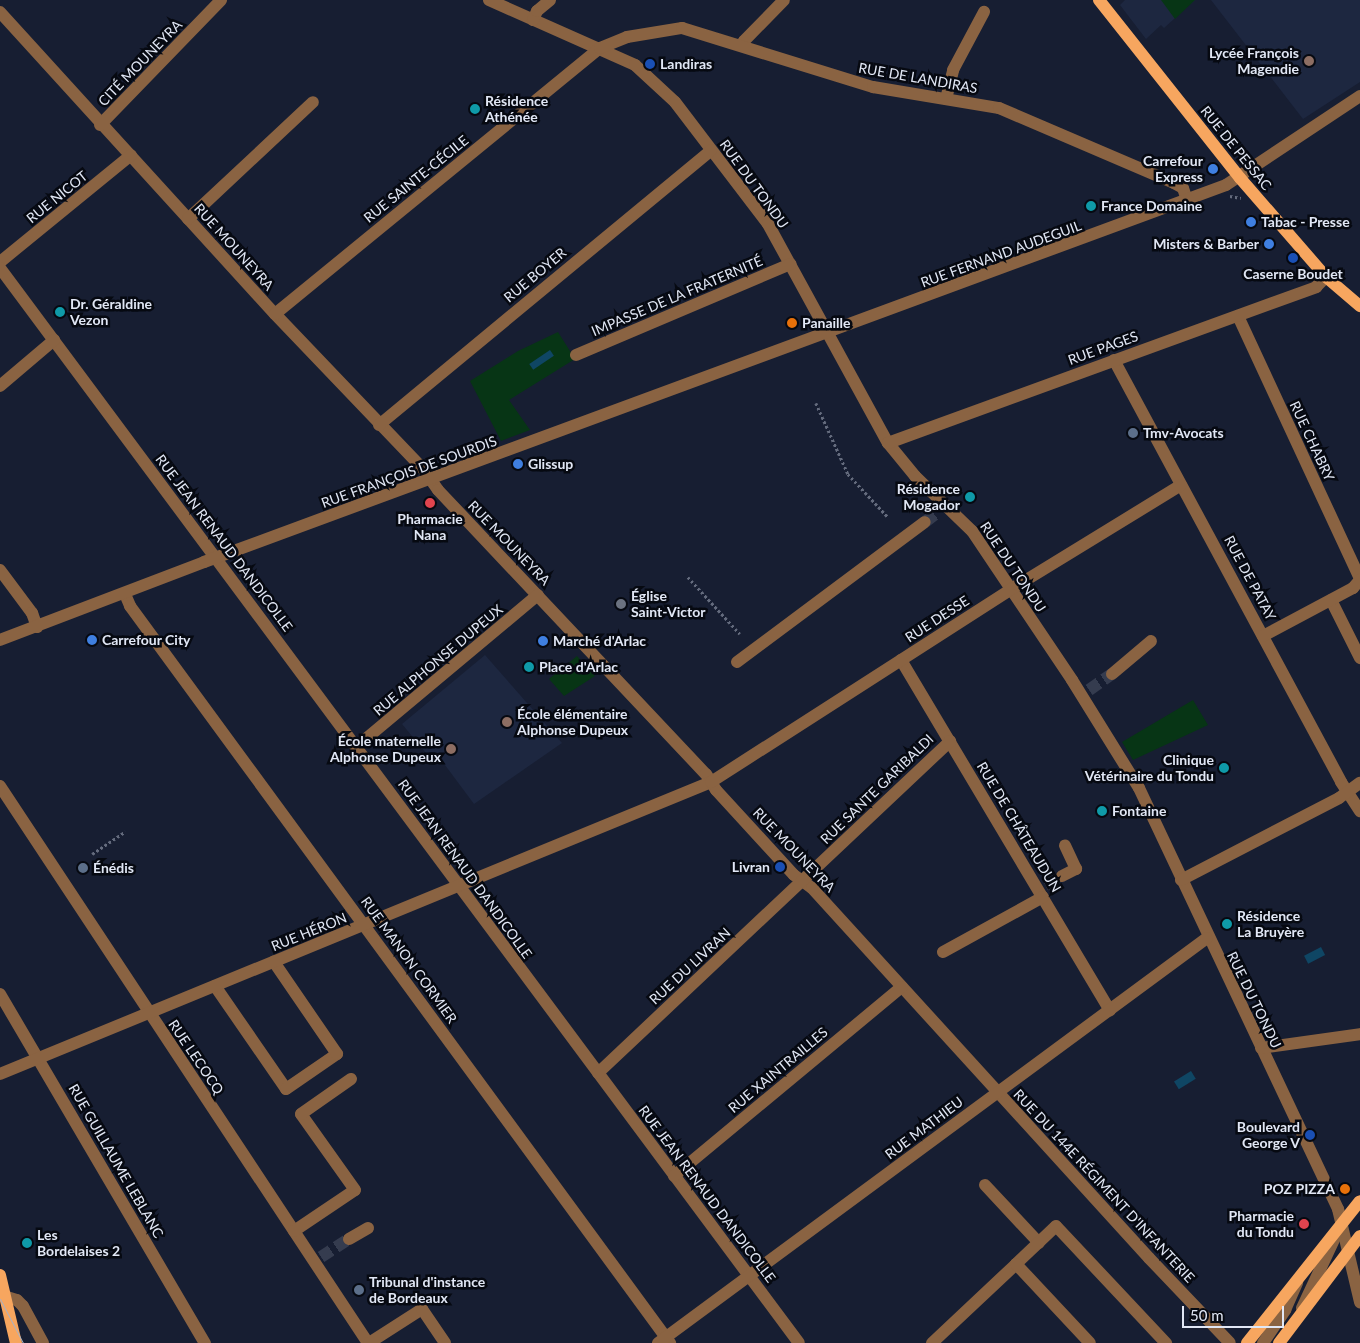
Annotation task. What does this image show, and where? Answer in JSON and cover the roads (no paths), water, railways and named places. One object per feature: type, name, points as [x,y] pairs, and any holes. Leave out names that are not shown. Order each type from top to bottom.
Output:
[{"type":"main road","name":"RUE DE PESSAC","points":[[1099,0],[1240,178],[1326,277],[1360,306]]},
{"type":"main road","points":[[1247,1343],[1360,1201]]},
{"type":"main road","points":[[1279,1343],[1350,1252],[1360,1236]]},
{"type":"main road","points":[[0,1275],[7,1297],[16,1343]]},
{"type":"street","name":"CITÉ MOUNEYRA","points":[[100,125],[221,0]]},
{"type":"street","name":"RUE DU TONDU","points":[[489,0],[635,65],[663,89],[768,224],[888,443],[942,509],[972,531],[1011,590],[1085,693],[1139,788],[1207,938],[1261,1048],[1342,1222],[1360,1302]]},
{"type":"street","points":[[532,20],[537,11],[550,0]]},
{"type":"street","points":[[742,46],[744,40],[784,0]]},
{"type":"street","name":"RUE MOUNEYRA","points":[[0,12],[100,125],[131,155],[275,314],[712,782],[794,875],[803,880],[998,1092]]},
{"type":"street","points":[[946,99],[953,70],[984,12]]},
{"type":"street","name":"RUE DE LANDIRAS","points":[[600,48],[627,37],[682,28],[873,88],[999,108],[1053,129],[1079,144],[1174,182],[1183,188],[1187,200]]},
{"type":"street","name":"RUE SAINTE-CÉCILE","points":[[275,314],[600,48]]},
{"type":"street","name":"RUE FERNAND AUDEGUIL","points":[[828,334],[1187,200],[1240,178],[1360,96]]},
{"type":"street","points":[[188,219],[313,102]]},
{"type":"street","name":"RUE BOYER","points":[[379,425],[711,150]]},
{"type":"street","name":"RUE NICOT","points":[[0,262],[131,155]]},
{"type":"street","name":"IMPASSE DE LA FRATERNITÉ","points":[[576,355],[790,264]]},
{"type":"street","name":"RUE JEAN RENAUD DANDICOLLE","points":[[0,268],[799,1343]]},
{"type":"street","name":"RUE PAGES","points":[[888,443],[1316,287],[1326,277]]},
{"type":"street","name":"RUE CHABRY","points":[[1238,316],[1360,580]]},
{"type":"street","name":"RUE FRANÇOIS DE SOURDIS","points":[[0,640],[828,334]]},
{"type":"street","points":[[0,386],[54,340]]},
{"type":"street","name":"RUE DE PATAY","points":[[1114,360],[1360,811]]},
{"type":"street","name":"RUE DESSE","points":[[712,782],[1011,590],[1181,485]]},
{"type":"street","points":[[737,662],[925,522]]},
{"type":"street","points":[[0,570],[32,613],[37,626]]},
{"type":"street","points":[[1263,636],[1330,600],[1360,580]]},
{"type":"street","name":"RUE MANON CORMIER","points":[[125,594],[130,606],[365,926],[665,1341]]},
{"type":"street","name":"RUE ALPHONSE DUPEUX","points":[[356,747],[538,595]]},
{"type":"street","points":[[1330,600],[1360,658]]},
{"type":"street","points":[[1112,674],[1151,641]]},
{"type":"street","name":"RUE DE CHÂTEAUDUN","points":[[901,660],[1042,890],[1110,1010]]},
{"type":"street","name":"RUE SANTE GARIBALDI","points":[[803,880],[950,741]]},
{"type":"street","name":"RUE HÉRON","points":[[0,1074],[365,926],[712,782]]},
{"type":"street","points":[[1182,880],[1348,792],[1360,783]]},
{"type":"street","name":"RUE LECOCQ","points":[[0,786],[294,1231],[317,1259],[368,1343]]},
{"type":"street","points":[[1062,876],[1076,869],[1065,846]]},
{"type":"street","name":"RUE DU LIVRAN","points":[[598,1073],[803,880]]},
{"type":"street","points":[[943,952],[1042,890]]},
{"type":"street","name":"RUE MATHIEU","points":[[665,1341],[749,1276],[1207,938]]},
{"type":"street","points":[[215,986],[286,1089],[337,1054],[274,962]]},
{"type":"street","name":"RUE XAINTRAILLES","points":[[674,1176],[902,987]]},
{"type":"street","name":"RUE GUILLAUME LEBLANC","points":[[0,994],[205,1343]]},
{"type":"street","points":[[1261,1048],[1360,1034]]},
{"type":"street","points":[[294,1231],[355,1190],[301,1114],[351,1079]]},
{"type":"street","name":"RUE DU 144E RÉGIMENT D'INFANTERIE","points":[[998,1092],[1230,1343]]},
{"type":"street","points":[[985,1185],[1038,1243]]},
{"type":"street","points":[[1297,1320],[1342,1222]]},
{"type":"street","points":[[932,1343],[1056,1226],[1166,1343]]},
{"type":"street","points":[[349,1239],[368,1228]]},
{"type":"street","points":[[1016,1264],[1090,1343]]},
{"type":"street","points":[[1263,1343],[1285,1310],[1300,1276]]},
{"type":"street","points":[[7,1297],[17,1300],[23,1306],[42,1343]]},
{"type":"street","points":[[368,1343],[422,1308],[445,1343]]},
{"type":"tunnel","points":[[925,522],[938,512]]},
{"type":"tunnel","points":[[1089,690],[1112,674]]},
{"type":"tunnel","points":[[1045,885],[1062,876]]},
{"type":"tunnel","points":[[321,1257],[349,1239]]},
{"type":"tram line","points":[[0,1299],[23,1343]]},
{"type":"place","name":"Lycée François Magendie","points":[[1309,61]]},
{"type":"place","name":"Landiras","points":[[650,64]]},
{"type":"place","name":"Résidence Athénée","points":[[475,109]]},
{"type":"place","name":"Carrefour Express","points":[[1213,169]]},
{"type":"place","name":"France Domaine","points":[[1091,206]]},
{"type":"place","name":"Tabac - Presse","points":[[1251,222]]},
{"type":"place","name":"Misters & Barber","points":[[1269,244]]},
{"type":"place","name":"Caserne Boudet","points":[[1293,258]]},
{"type":"place","name":"Dr. Géraldine Vezon","points":[[60,312]]},
{"type":"place","name":"Panaille","points":[[792,323]]},
{"type":"place","name":"Tmv-Avocats","points":[[1133,433]]},
{"type":"place","name":"Glissup","points":[[518,464]]},
{"type":"place","name":"Résidence Mogador","points":[[970,497]]},
{"type":"place","name":"Pharmacie Nana","points":[[430,503]]},
{"type":"place","name":"Église Saint-Victor","points":[[621,604]]},
{"type":"place","name":"Carrefour City","points":[[92,640]]},
{"type":"place","name":"Marché d'Arlac","points":[[543,641]]},
{"type":"place","name":"Place d'Arlac","points":[[529,667]]},
{"type":"place","name":"École élémentaire Alphonse Dupeux","points":[[507,722]]},
{"type":"place","name":"École maternelle Alphonse Dupeux","points":[[451,749]]},
{"type":"place","name":"Clinique Vétérinaire du Tondu","points":[[1224,768]]},
{"type":"place","name":"Fontaine","points":[[1102,811]]},
{"type":"place","name":"Livran","points":[[780,867]]},
{"type":"place","name":"Énédis","points":[[83,868]]},
{"type":"place","name":"Résidence La Bruyère","points":[[1227,924]]},
{"type":"place","name":"Boulevard George V","points":[[1310,1135]]},
{"type":"place","name":"POZ PIZZA","points":[[1345,1189]]},
{"type":"place","name":"Pharmacie du Tondu","points":[[1304,1224]]},
{"type":"place","name":"Les Bordelaises 2","points":[[27,1243]]},
{"type":"place","name":"Tribunal d'instance de Bordeaux","points":[[359,1290]]}]
